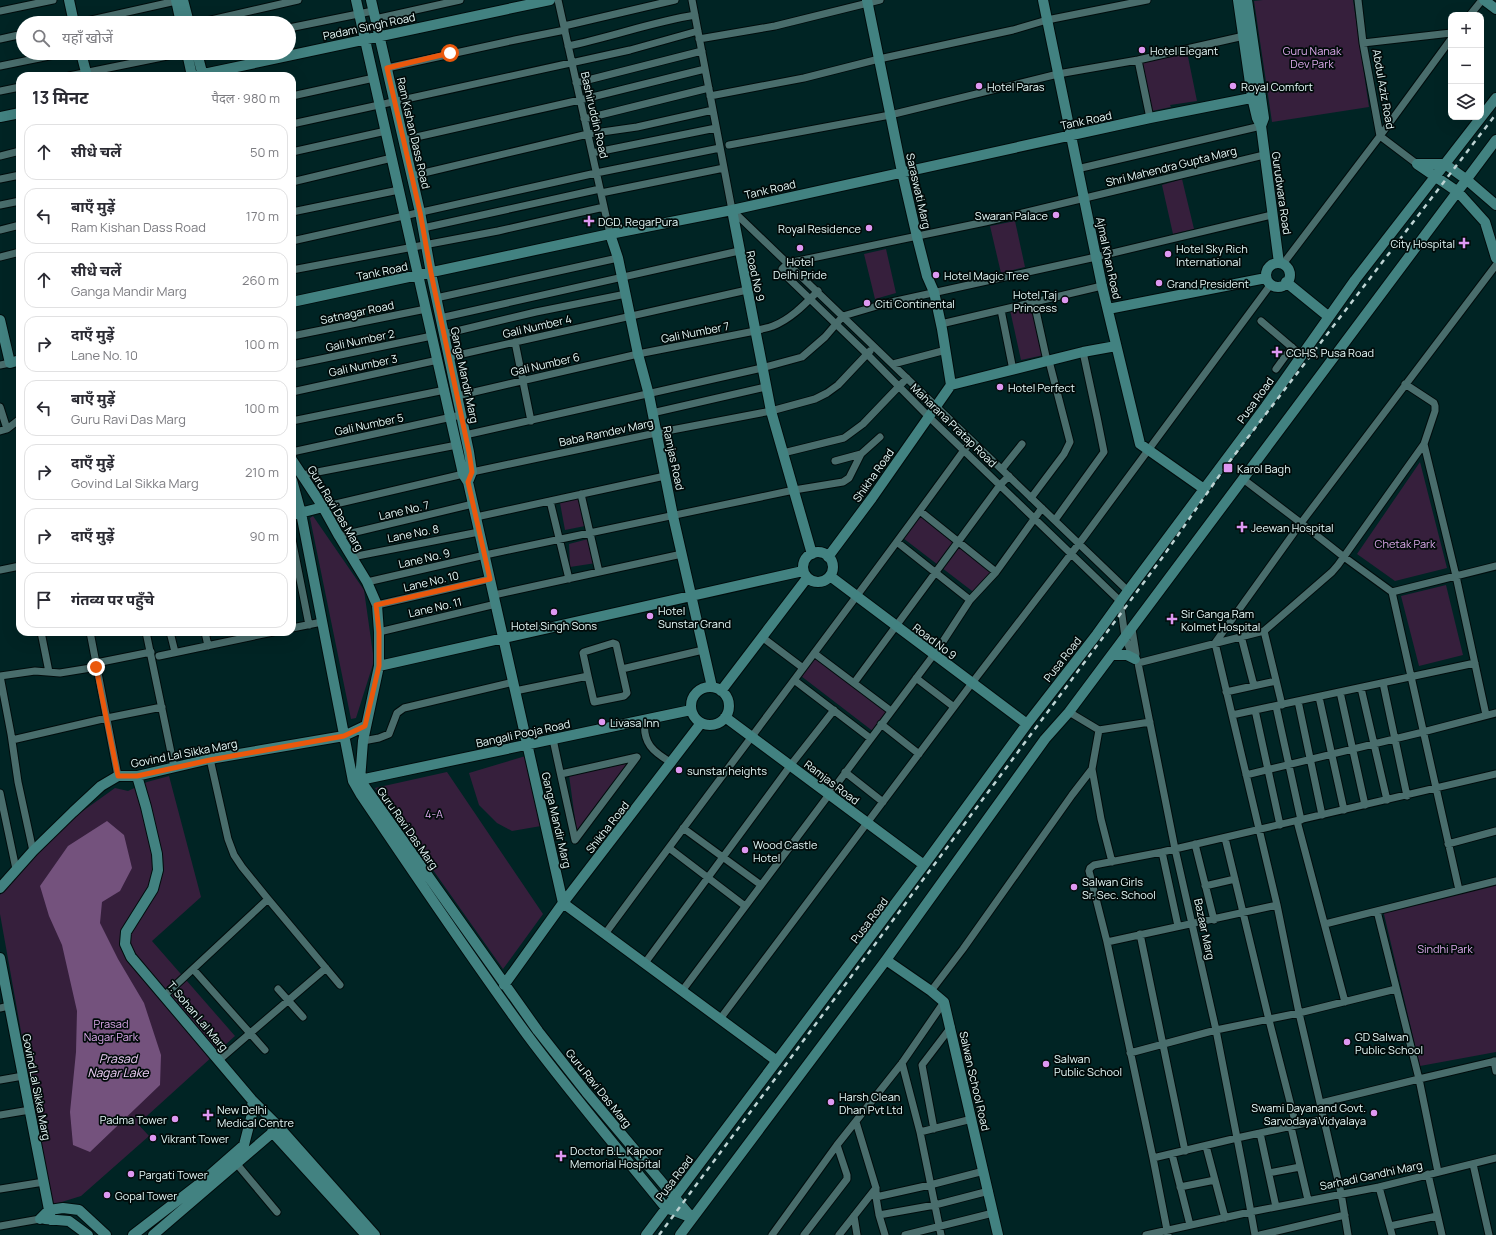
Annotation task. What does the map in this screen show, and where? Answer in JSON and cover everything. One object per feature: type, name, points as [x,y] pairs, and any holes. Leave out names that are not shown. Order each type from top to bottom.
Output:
[{"type":"street","points":[[0,11],[53,0]]},
{"type":"street","points":[[69,0],[72,16]]},
{"type":"street","points":[[108,16],[178,0]]},
{"type":"street","points":[[178,0],[180,16]]},
{"type":"street","points":[[178,0],[186,16]]},
{"type":"street","points":[[228,16],[298,0]]},
{"type":"street","points":[[356,0],[418,275]]},
{"type":"street","name":"Ram Kishan Dass Road","points":[[371,0],[420,212],[431,273]]},
{"type":"street","points":[[296,27],[359,14],[374,15],[460,0]]},
{"type":"street","name":"Padam Singh Road","points":[[296,54],[550,0]]},
{"type":"street","name":"Bashiruddin Road","points":[[558,0],[610,234]]},
{"type":"street","points":[[387,68],[564,28],[675,0]]},
{"type":"street","name":"Road No 9","points":[[692,0],[766,388],[771,411],[812,554]]},
{"type":"street","points":[[700,40],[775,26],[880,0]]},
{"type":"street","name":"Ajmal Khan Road","points":[[1043,0],[1102,286],[1140,444],[1204,489]]},
{"type":"street","points":[[710,96],[804,78],[879,59],[1013,30],[1047,20],[1126,2],[1147,0]]},
{"type":"street","name":"Gurudwara Road","points":[[1238,0],[1257,97]]},
{"type":"street","name":"Gurudwara Road","points":[[1247,0],[1257,97],[1257,118],[1260,126],[1272,215],[1281,263]]},
{"type":"street","name":"Abdul Aziz Road","points":[[1358,0],[1380,136],[1435,177],[1458,192],[1485,222],[1496,258]]},
{"type":"street","points":[[1473,12],[1483,0],[1496,9]]},
{"type":"street","name":"Saraswati Marg","points":[[867,2],[917,237],[934,292],[946,350],[951,385]]},
{"type":"street","points":[[568,46],[666,20],[695,15]]},
{"type":"street","points":[[296,123],[572,64],[698,32]]},
{"type":"street","points":[[1364,43],[1448,33]]},
{"type":"street","points":[[0,39],[16,36]]},
{"type":"street","points":[[729,145],[890,115],[1058,74],[1138,60],[1244,36]]},
{"type":"street","points":[[1281,263],[1380,136],[1448,43]]},
{"type":"street","points":[[576,83],[702,51]]},
{"type":"street","points":[[0,66],[30,60]]},
{"type":"street","points":[[83,60],[86,72]]},
{"type":"street","points":[[95,72],[150,60]]},
{"type":"street","points":[[190,60],[196,72]]},
{"type":"street","points":[[197,60],[198,72]]},
{"type":"street","name":"Padam Singh Road","points":[[212,72],[270,60]]},
{"type":"street","points":[[1138,60],[1150,118]]},
{"type":"street","points":[[403,140],[580,100],[705,69]]},
{"type":"street","points":[[296,95],[374,78]]},
{"type":"street","points":[[0,91],[16,88]]},
{"type":"street","points":[[584,119],[709,88]]},
{"type":"street","name":"Tank Road","points":[[296,301],[610,234],[732,210],[1150,118],[1257,97]]},
{"type":"street","name":"Pusa Road","points":[[646,1235],[924,865],[1027,724],[1097,634],[1302,356],[1355,280],[1496,98]]},
{"type":"street","points":[[411,176],[588,134],[637,127],[713,110]]},
{"type":"street","points":[[0,117],[16,114]]},
{"type":"street","points":[[1077,169],[1260,126]]},
{"type":"street","points":[[592,153],[716,128]]},
{"type":"street","points":[[296,151],[386,131]]},
{"type":"street","points":[[680,1235],[886,960],[1045,739],[1069,712],[1496,140]]},
{"type":"street","points":[[296,240],[596,173],[720,148]]},
{"type":"street","points":[[0,156],[16,152]]},
{"type":"street","name":"Shri Mahendra Gupta Marg","points":[[788,263],[917,237],[1264,155]]},
{"type":"street","points":[[296,181],[392,158]]},
{"type":"street","points":[[1417,164],[1445,164],[1467,180],[1496,205]]},
{"type":"street","points":[[423,228],[600,191],[724,168]]},
{"type":"street","points":[[0,179],[16,176]]},
{"type":"street","points":[[296,211],[399,190]]},
{"type":"street","points":[[0,205],[16,202]]},
{"type":"street","points":[[296,269],[498,231],[604,207]]},
{"type":"street","name":"Maharana Pratap Road","points":[[732,210],[818,291],[1128,591]]},
{"type":"street","points":[[465,435],[649,395],[762,368],[802,356],[814,347],[843,316],[887,303],[1096,257],[1272,215]]},
{"type":"street","points":[[0,230],[16,226]]},
{"type":"street","name":"Ramjas Road","points":[[610,234],[618,258],[638,354],[649,395],[703,650],[716,689]]},
{"type":"street","points":[[440,318],[739,251]]},
{"type":"street","points":[[0,257],[16,253]]},
{"type":"street","points":[[436,298],[618,258]]},
{"type":"street","name":"Maharana Pratap Road","points":[[788,263],[781,270],[782,272],[837,324],[929,417],[1120,601]]},
{"type":"street","points":[[720,1019],[868,823],[918,754],[1071,554],[1148,449],[1268,281],[1266,270],[1268,267],[1275,263],[1281,263],[1286,266],[1289,273],[1289,277],[1286,282],[1278,286],[1268,281],[1108,309]]},
{"type":"street","points":[[1348,1235],[1341,1193],[1299,1013],[1277,905],[1215,643],[1301,523],[1496,264]]},
{"type":"street","name":"Ganga Mandir Marg","points":[[431,273],[465,435],[468,476],[473,504],[563,903]]},
{"type":"street","name":"Ganga Mandir Marg","points":[[418,275],[457,445],[468,476]]},
{"type":"street","points":[[1286,282],[1329,318]]},
{"type":"street","points":[[941,324],[1102,286]]},
{"type":"street","name":"Gali Number 4","points":[[449,357],[747,290]]},
{"type":"street","name":"Gali Number 7","points":[[638,354],[755,331],[773,326],[786,320],[818,291]]},
{"type":"street","points":[[444,334],[536,312],[626,294]]},
{"type":"street","points":[[1031,498],[1064,454],[1070,442],[1034,302]]},
{"type":"street","name":"Satnagar Road","points":[[296,335],[426,309]]},
{"type":"street","points":[[1001,310],[1013,370]]},
{"type":"street","points":[[0,320],[10,362]]},
{"type":"street","points":[[1261,322],[1302,356]]},
{"type":"street","name":"Gali Number 2","points":[[296,364],[432,336]]},
{"type":"street","points":[[515,342],[531,421]]},
{"type":"street","name":"Baba Ramdev Marg","points":[[323,507],[656,433],[771,411],[815,399],[838,385],[874,346]]},
{"type":"street","points":[[936,406],[951,385],[1083,352],[1116,346]]},
{"type":"street","points":[[1276,369],[1292,347]]},
{"type":"street","points":[[893,364],[946,350]]},
{"type":"street","points":[[1055,520],[1104,452],[1083,352]]},
{"type":"street","name":"Gali Number 6","points":[[457,396],[638,354]]},
{"type":"street","name":"Gali Number 3","points":[[296,391],[438,360]]},
{"type":"street","points":[[783,453],[844,438],[854,432],[907,378]]},
{"type":"street","points":[[1112,654],[1127,655],[1136,661],[1264,631],[1332,572],[1424,444],[1435,411],[1435,406],[1434,403],[1405,384]]},
{"type":"street","points":[[652,413],[766,388]]},
{"type":"street","points":[[296,420],[445,390]]},
{"type":"street","name":"Shikha Road","points":[[828,556],[872,498],[936,406]]},
{"type":"street","points":[[0,407],[7,429]]},
{"type":"street","name":"Gali Number 5","points":[[296,451],[461,416]]},
{"type":"street","points":[[0,431],[7,429],[16,422]]},
{"type":"street","points":[[835,461],[861,454],[880,437]]},
{"type":"street","points":[[605,934],[972,441]]},
{"type":"street","points":[[1002,470],[1022,444]]},
{"type":"street","points":[[1424,444],[1456,576],[1486,715]]},
{"type":"street","points":[[302,475],[457,445]]},
{"type":"street","name":"Lane No. 9","points":[[367,582],[485,555],[794,490],[845,481],[849,478],[861,454]]},
{"type":"street","name":"Guru Ravi Das Marg","points":[[296,466],[323,507],[367,582],[376,605],[379,632],[379,666],[365,726],[357,781],[538,1031],[577,1081],[692,1218]]},
{"type":"street","points":[[476,517],[665,476]]},
{"type":"street","points":[[854,683],[1000,485],[1009,476]]},
{"type":"street","points":[[1243,479],[1392,592],[1459,890]]},
{"type":"street","points":[[582,494],[598,572]]},
{"type":"street","points":[[550,501],[568,579]]},
{"type":"street","name":"Lane No. 7","points":[[339,536],[473,504]]},
{"type":"street","points":[[296,514],[323,507]]},
{"type":"street","points":[[682,991],[870,738],[934,655],[970,600],[996,572],[1042,508]]},
{"type":"street","points":[[920,511],[996,572]]},
{"type":"street","name":"Guru Ravi Das Marg","points":[[296,514],[322,622],[344,736],[361,795],[529,1037],[666,1208],[692,1218]]},
{"type":"street","name":"Lane No. 8","points":[[352,557],[479,532]]},
{"type":"street","points":[[897,542],[970,600]]},
{"type":"street","points":[[716,689],[762,637],[805,575],[804,563],[806,559],[812,554],[820,553],[828,556],[833,568],[830,576],[819,582],[811,581],[805,575]]},
{"type":"street","name":"Lane No. 11","points":[[379,632],[568,579],[682,554]]},
{"type":"street","points":[[296,559],[309,625]]},
{"type":"street","points":[[1392,592],[1496,566]]},
{"type":"street","points":[[0,570],[16,567]]},
{"type":"street","points":[[379,666],[691,596],[805,575]]},
{"type":"street","name":"Road No 9","points":[[830,576],[1027,724]]},
{"type":"street","name":"Lane No. 10","points":[[376,605],[490,579]]},
{"type":"street","name":"Bazaar Marg","points":[[1120,601],[1128,633],[1136,654],[1136,661],[1150,722],[1175,849],[1216,1030],[1254,1235]]},
{"type":"street","points":[[296,627],[322,622]]},
{"type":"street","points":[[1264,631],[1276,681],[1299,820],[1345,1002]]},
{"type":"street","points":[[42,636],[49,672]]},
{"type":"street","points":[[91,636],[118,776]]},
{"type":"street","points":[[147,636],[174,767]]},
{"type":"street","points":[[171,636],[175,652]]},
{"type":"street","points":[[206,636],[208,646]]},
{"type":"street","points":[[159,656],[208,646],[237,636]]},
{"type":"street","points":[[1241,636],[1254,686]]},
{"type":"street","points":[[762,637],[803,668]]},
{"type":"street","points":[[613,643],[617,646],[626,693],[625,695],[596,702],[593,700],[588,676],[583,654],[584,652],[613,643]]},
{"type":"street","points":[[622,669],[703,650]]},
{"type":"street","points":[[33,852],[18,782],[0,676],[35,671],[60,673],[151,652]]},
{"type":"street","points":[[814,653],[891,711]]},
{"type":"street","points":[[1232,715],[1475,663]]},
{"type":"street","points":[[363,741],[386,737],[389,734],[397,713],[404,708],[514,687],[588,676]]},
{"type":"street","points":[[916,678],[954,707]]},
{"type":"street","points":[[794,680],[870,738]]},
{"type":"street","points":[[1226,692],[1276,681]]},
{"type":"street","points":[[1383,683],[1407,796]]},
{"type":"street","points":[[1361,688],[1387,800]]},
{"type":"street","points":[[702,689],[716,689],[727,698],[729,708],[725,717],[718,724],[713,725],[701,723],[695,719],[691,710],[694,696],[702,689]]},
{"type":"street","points":[[1340,692],[1365,805]]},
{"type":"street","points":[[1319,697],[1344,810]]},
{"type":"street","points":[[1298,701],[1322,815]]},
{"type":"street","points":[[12,740],[107,718],[162,708]]},
{"type":"street","name":"Bangali Pooja Road","points":[[357,781],[691,710]]},
{"type":"street","points":[[645,964],[790,766],[834,710]]},
{"type":"street","points":[[1255,710],[1280,825]]},
{"type":"street","points":[[1069,712],[1098,730],[1150,722]]},
{"type":"street","points":[[1246,775],[1496,713]]},
{"type":"street","name":"Ramjas Road","points":[[725,717],[924,865]]},
{"type":"street","points":[[645,720],[644,728],[646,740],[649,746],[672,763]]},
{"type":"street","name":"Shikha Road","points":[[504,985],[563,903],[672,763],[701,723]]},
{"type":"street","points":[[881,724],[918,754]]},
{"type":"street","name":"Govind Lal Sikka Marg","points":[[0,888],[16,869],[86,799],[118,776],[137,776],[210,760],[344,736],[365,726]]},
{"type":"street","points":[[1098,730],[1092,770],[1101,819],[1112,862]]},
{"type":"street","points":[[553,739],[560,774],[575,840],[637,757],[560,774]]},
{"type":"street","points":[[210,760],[228,839],[234,855],[268,899],[340,985]]},
{"type":"street","points":[[931,991],[963,949],[1072,795],[1092,770]]},
{"type":"street","points":[[845,772],[883,802]]},
{"type":"street","points":[[1167,1233],[1153,1158],[1107,942],[1089,871],[1090,868],[1094,865],[1225,838],[1496,774]]},
{"type":"street","name":"T. Sohan Lal Marg","points":[[137,776],[151,827],[157,854],[158,870],[153,889],[126,932],[125,944],[131,957],[366,1235]]},
{"type":"street","points":[[0,793],[16,869]]},
{"type":"street","points":[[683,828],[761,885]]},
{"type":"street","points":[[1448,844],[1496,831]]},
{"type":"street","points":[[1225,838],[1294,1126],[1300,1167],[1308,1200]]},
{"type":"street","points":[[1195,844],[1214,920]]},
{"type":"street","points":[[668,848],[745,906]]},
{"type":"street","points":[[1162,852],[1178,926]]},
{"type":"street","points":[[1206,886],[1235,879]]},
{"type":"street","points":[[1325,924],[1496,881]]},
{"type":"street","points":[[164,996],[268,899]]},
{"type":"street","points":[[563,903],[777,1062]]},
{"type":"street","points":[[1107,942],[1178,926],[1214,920],[1277,905]]},
{"type":"street","points":[[1377,911],[1419,1079],[1438,1172]]},
{"type":"street","points":[[1140,934],[1185,1151]]},
{"type":"street","name":"Govind Lal Sikka Marg","points":[[0,958],[5,1007],[23,1076],[50,1215]]},
{"type":"street","points":[[772,1235],[837,1145],[902,1063],[944,1002],[931,991],[886,960]]},
{"type":"street","points":[[219,1060],[326,968]]},
{"type":"street","points":[[193,969],[265,1050]]},
{"type":"street","points":[[1130,1053],[1216,1030],[1269,1020],[1396,988]]},
{"type":"street","points":[[278,989],[303,1017]]},
{"type":"street","name":"Salwan School Road","points":[[944,1002],[989,1191],[997,1235]]},
{"type":"street","points":[[934,1129],[922,1065],[950,1027]]},
{"type":"street","points":[[1321,1104],[1495,1061],[1496,1070]]},
{"type":"street","points":[[902,1063],[920,1132],[941,1235]]},
{"type":"street","points":[[0,1080],[23,1076]]},
{"type":"street","points":[[133,1235],[203,1181],[244,1145],[251,1117],[252,1100]]},
{"type":"street","points":[[0,1115],[30,1110]]},
{"type":"street","points":[[920,1132],[972,1119]]},
{"type":"street","points":[[1153,1158],[1324,1119]]},
{"type":"street","points":[[856,1122],[876,1188],[879,1215],[885,1235]]},
{"type":"street","points":[[153,1235],[275,1129]]},
{"type":"street","name":"T. Sohan Lal Marg","points":[[275,1129],[375,1235]]},
{"type":"street","points":[[1260,1133],[1276,1206]]},
{"type":"street","points":[[804,1235],[846,1179],[847,1174],[837,1145]]},
{"type":"street","points":[[1206,1146],[1224,1218]]},
{"type":"street","points":[[1172,1154],[1190,1225]]},
{"type":"street","name":"Sarhadi Gandhi Marg","points":[[1147,1235],[1167,1233],[1190,1225],[1276,1206],[1380,1187],[1496,1158]]},
{"type":"street","points":[[236,1163],[277,1212]]},
{"type":"street","points":[[1473,1164],[1489,1235]]},
{"type":"street","points":[[1269,1173],[1300,1167]]},
{"type":"street","points":[[876,1197],[930,1185],[984,1170]]},
{"type":"street","points":[[1428,1174],[1442,1235]]},
{"type":"street","points":[[1180,1187],[1215,1180]]},
{"type":"street","points":[[0,1186],[44,1182]]},
{"type":"street","points":[[666,1188],[682,1187]]},
{"type":"street","points":[[1380,1187],[1392,1235]]},
{"type":"street","points":[[839,1235],[876,1188]]},
{"type":"street","points":[[879,1215],[935,1205],[989,1191]]},
{"type":"street","points":[[0,1226],[40,1219],[63,1208],[79,1210],[106,1235]]},
{"type":"street","points":[[905,1235],[993,1213]]},
{"type":"street","points":[[50,1215],[69,1221],[88,1235]]},
{"type":"street","points":[[1260,1235],[1345,1215]]},
{"type":"street","points":[[854,1216],[857,1235]]},
{"type":"street","points":[[1390,1226],[1437,1216]]},
{"type":"green space","name":"Guru Nanak Dev Park","points":[[1353,0],[1369,107],[1272,122],[1254,1]]},
{"type":"green space","points":[[1187,52],[1197,101],[1170,105],[1171,107],[1152,111],[1141,62]]},
{"type":"green space","points":[[1182,179],[1194,229],[1173,234],[1162,185]]},
{"type":"green space","points":[[1015,221],[1025,267],[1001,273],[990,226]]},
{"type":"green space","points":[[886,249],[896,293],[875,299],[864,254]]},
{"type":"green space","points":[[1032,305],[1044,355],[1021,360],[1010,310]]},
{"type":"green space","name":"Chetak Park","points":[[1420,462],[1447,568],[1395,581],[1357,554]]},
{"type":"green space","points":[[586,495],[590,525],[565,530],[560,503]]},
{"type":"green space","points":[[922,514],[995,570],[976,594],[903,538]]},
{"type":"green space","points":[[313,516],[364,590],[374,661],[356,718],[351,719],[310,518]]},
{"type":"green space","points":[[592,538],[596,563],[570,567],[569,544]]},
{"type":"green space","points":[[1446,585],[1463,655],[1419,666],[1401,596]]},
{"type":"green space","points":[[819,652],[893,708],[874,732],[801,676]]},
{"type":"green space","points":[[529,755],[541,826],[512,831],[497,823],[479,805],[469,773]]},
{"type":"green space","points":[[630,763],[577,834],[569,775]]},
{"type":"green space","name":"4-A","points":[[447,772],[543,914],[503,969],[375,788]]},
{"type":"green space","name":"Prasad Nagar Park","points":[[169,776],[201,897],[152,941],[235,1036],[138,1124],[149,1136],[81,1196],[52,1205],[0,914],[0,895],[22,867],[59,828],[115,788],[128,791],[147,782]]},
{"type":"green space","name":"Sindhi Park","points":[[1496,885],[1496,1052],[1420,1066],[1383,910]]},
{"type":"water","name":"Prasad Nagar Lake","points":[[107,821],[124,835],[132,868],[120,891],[102,902],[100,923],[118,959],[144,1003],[161,1055],[160,1085],[90,1152],[73,1145],[70,1112],[76,1052],[77,1011],[62,945],[49,916],[40,886],[68,846]]},
{"type":"railway","points":[[659,1235],[1162,558],[1226,466],[1496,114]]},
{"type":"place","name":"Hotel Elegant","points":[[1142,50]]},
{"type":"place","name":"Hotel Paras","points":[[979,86]]},
{"type":"place","name":"Royal Comfort","points":[[1233,86]]},
{"type":"place","name":"Swaran Palace","points":[[1056,215]]},
{"type":"place","name":"DGD, RegarPura","points":[[589,221]]},
{"type":"place","name":"Royal Residence","points":[[869,228]]},
{"type":"place","name":"City Hospital","points":[[1464,243]]},
{"type":"place","name":"Hotel Delhi Pride","points":[[800,248]]},
{"type":"place","name":"Hotel Sky Rich International","points":[[1168,254]]},
{"type":"place","name":"Hotel Magic Tree","points":[[936,275]]},
{"type":"place","name":"Grand President","points":[[1159,283]]},
{"type":"place","name":"Hotel Taj Princess","points":[[1065,300]]},
{"type":"place","name":"Citi Continental","points":[[867,303]]},
{"type":"place","name":"CGHS, Pusa Road","points":[[1277,352]]},
{"type":"place","name":"Hotel Perfect","points":[[1000,387]]},
{"type":"place","name":"Karol Bagh","points":[[1228,468]]},
{"type":"place","name":"Jeewan Hospital","points":[[1242,527]]},
{"type":"place","name":"Hotel Singh Sons","points":[[554,612]]},
{"type":"place","name":"Hotel Sunstar Grand","points":[[650,616]]},
{"type":"place","name":"Sir Ganga Ram Kolmet Hospital","points":[[1172,619]]},
{"type":"place","name":"Livasa Inn","points":[[602,722]]},
{"type":"place","name":"sunstar heights","points":[[679,770]]},
{"type":"place","name":"Wood Castle Hotel","points":[[745,850]]},
{"type":"place","name":"Salwan Girls Sr. Sec. School","points":[[1074,887]]},
{"type":"place","name":"GD Salwan Public School","points":[[1347,1042]]},
{"type":"place","name":"Salwan Public School","points":[[1046,1064]]},
{"type":"place","name":"Harsh Clean Dhan Pvt Ltd","points":[[831,1102]]},
{"type":"place","name":"Swami Dayanand Govt. Sarvodaya Vidyalaya","points":[[1374,1113]]},
{"type":"place","name":"New Delhi Medical Centre","points":[[208,1115]]},
{"type":"place","name":"Padma Tower","points":[[175,1119]]},
{"type":"place","name":"Vikrant Tower","points":[[153,1138]]},
{"type":"place","name":"Doctor B.L. Kapoor Memorial Hospital","points":[[561,1156]]},
{"type":"place","name":"Pargati Tower","points":[[131,1174]]},
{"type":"place","name":"Gopal Tower","points":[[107,1195]]},
{"type":"route","points":[[96,667],[118,776],[137,776],[210,760],[344,736],[365,726],[379,666],[379,632],[376,605],[490,579],[468,482],[472,472],[469,452],[431,273],[420,212],[387,68],[450,53]]}]
